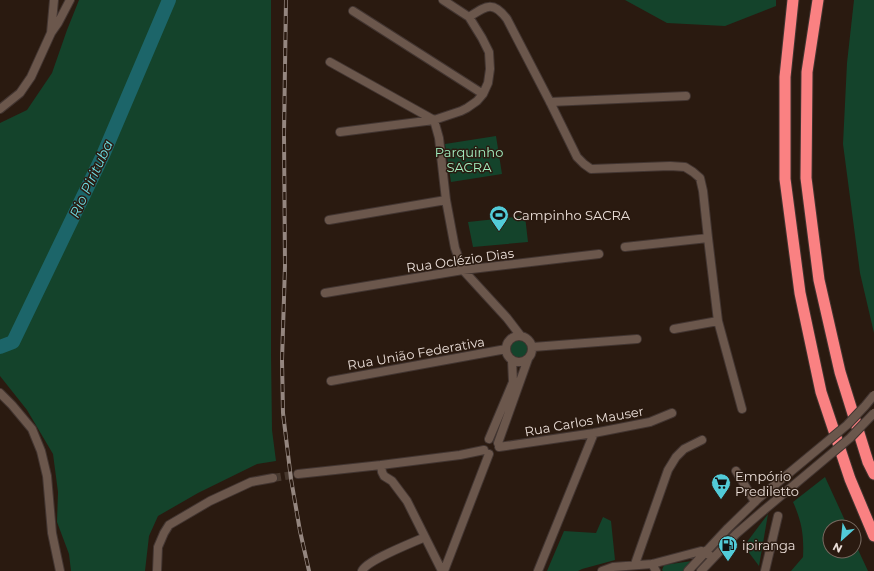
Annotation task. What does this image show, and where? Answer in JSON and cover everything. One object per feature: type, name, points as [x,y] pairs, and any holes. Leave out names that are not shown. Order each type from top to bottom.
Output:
[{"type":"highway","points":[[793,0],[785,77],[784,179],[800,293],[821,392],[850,479],[874,536]]},
{"type":"highway","points":[[818,0],[807,72],[806,178],[819,280],[840,372],[868,462],[874,474]]},
{"type":"street","points":[[50,33],[54,0]]},
{"type":"street","points":[[0,109],[20,93],[31,77],[50,33],[58,23],[70,0]]},
{"type":"street","points":[[340,132],[434,120],[467,108],[482,94],[488,83],[490,69],[489,52],[469,17],[443,0]]},
{"type":"street","points":[[469,17],[485,7],[493,7],[502,12],[550,102],[577,157],[591,169],[670,166],[685,168],[700,178],[703,191],[718,321],[742,408]]},
{"type":"street","points":[[353,11],[482,94]]},
{"type":"street","points":[[330,62],[434,120],[439,138],[446,200],[455,248],[463,270],[507,318],[520,335]]},
{"type":"street","points":[[550,102],[686,96]]},
{"type":"street","points":[[329,220],[446,200]]},
{"type":"street","points":[[625,248],[708,238]]},
{"type":"street","name":"Rua Oclézio Dias","points":[[325,293],[463,270],[599,254]]},
{"type":"street","points":[[674,329],[718,321]]},
{"type":"street","points":[[298,474],[460,454],[486,452],[495,454],[498,451],[498,445],[533,347],[531,342],[525,336],[520,335],[512,337],[508,340],[506,344],[506,353],[512,360],[520,362],[528,359]]},
{"type":"street","points":[[533,347],[637,339]]},
{"type":"street","name":"Rua União Federativa","points":[[331,381],[506,349]]},
{"type":"street","points":[[443,571],[486,452],[484,444],[490,439],[513,382],[512,360]]},
{"type":"street","points":[[0,393],[32,429],[41,451],[47,476],[52,533],[60,571]]},
{"type":"street","points":[[688,571],[757,500],[847,425],[874,395]]},
{"type":"street","name":"Rua Carlos Mauser","points":[[498,445],[594,433],[650,422],[672,413]]},
{"type":"street","points":[[701,571],[736,534],[850,438],[874,413]]},
{"type":"street","points":[[538,571],[594,433]]},
{"type":"street","points":[[490,439],[495,441],[498,445]]},
{"type":"street","points":[[635,564],[668,470],[676,457],[684,449],[702,440]]},
{"type":"street","points":[[380,465],[384,476],[392,481],[407,501],[424,538],[443,571]]},
{"type":"street","points":[[736,471],[757,500]]},
{"type":"street","points":[[157,571],[158,547],[169,525],[210,502],[251,482],[273,478]]},
{"type":"street","points":[[765,571],[778,516]]},
{"type":"street","points":[[362,571],[372,561],[424,538]]},
{"type":"street","points":[[691,553],[714,543]]},
{"type":"street","points":[[602,571],[613,567],[635,564],[652,564],[701,551],[713,558]]},
{"type":"street","points":[[652,564],[656,571]]},
{"type":"green space","points":[[79,0],[271,0],[271,354],[272,430],[276,461],[257,464],[198,493],[158,516],[149,536],[145,571],[71,571],[69,554],[57,522],[58,492],[53,454],[27,410],[0,376],[0,123],[27,110],[52,73]]},
{"type":"green space","points":[[625,0],[776,0],[776,6],[725,26],[667,23]]},
{"type":"green space","points":[[854,0],[874,0],[874,333],[860,273],[843,144],[847,63]]},
{"type":"green space","name":"Parquinho SACRA","points":[[496,136],[502,174],[451,182],[445,144]]},
{"type":"green space","name":"Campinho SACRA","points":[[525,216],[528,242],[473,247],[468,222]]},
{"type":"green space","points":[[515,339],[523,339],[529,345],[529,353],[523,359],[515,359],[509,353],[509,345]]},
{"type":"green space","points":[[825,477],[844,519],[822,519],[822,559],[862,558],[868,571],[791,571],[803,557],[803,536],[793,502]]},
{"type":"green space","points":[[768,514],[759,566],[744,546]]},
{"type":"green space","points":[[603,517],[611,521],[615,560],[578,571],[547,571],[564,531],[596,533]]},
{"type":"green space","points":[[692,561],[683,571],[662,570],[664,565]]},
{"type":"waterway","name":"Rio Pirituba","points":[[0,347],[13,342],[103,155],[169,0]]},
{"type":"tunnel","points":[[273,478],[298,474]]},
{"type":"railway","points":[[286,0],[284,134],[285,266],[282,360],[283,413],[291,479],[309,571]]},
{"type":"place","name":"Campinho SACRA","points":[[499,232]]},
{"type":"place","name":"Empório Prediletto","points":[[721,500]]},
{"type":"place","name":"ipiranga","points":[[728,562]]}]
